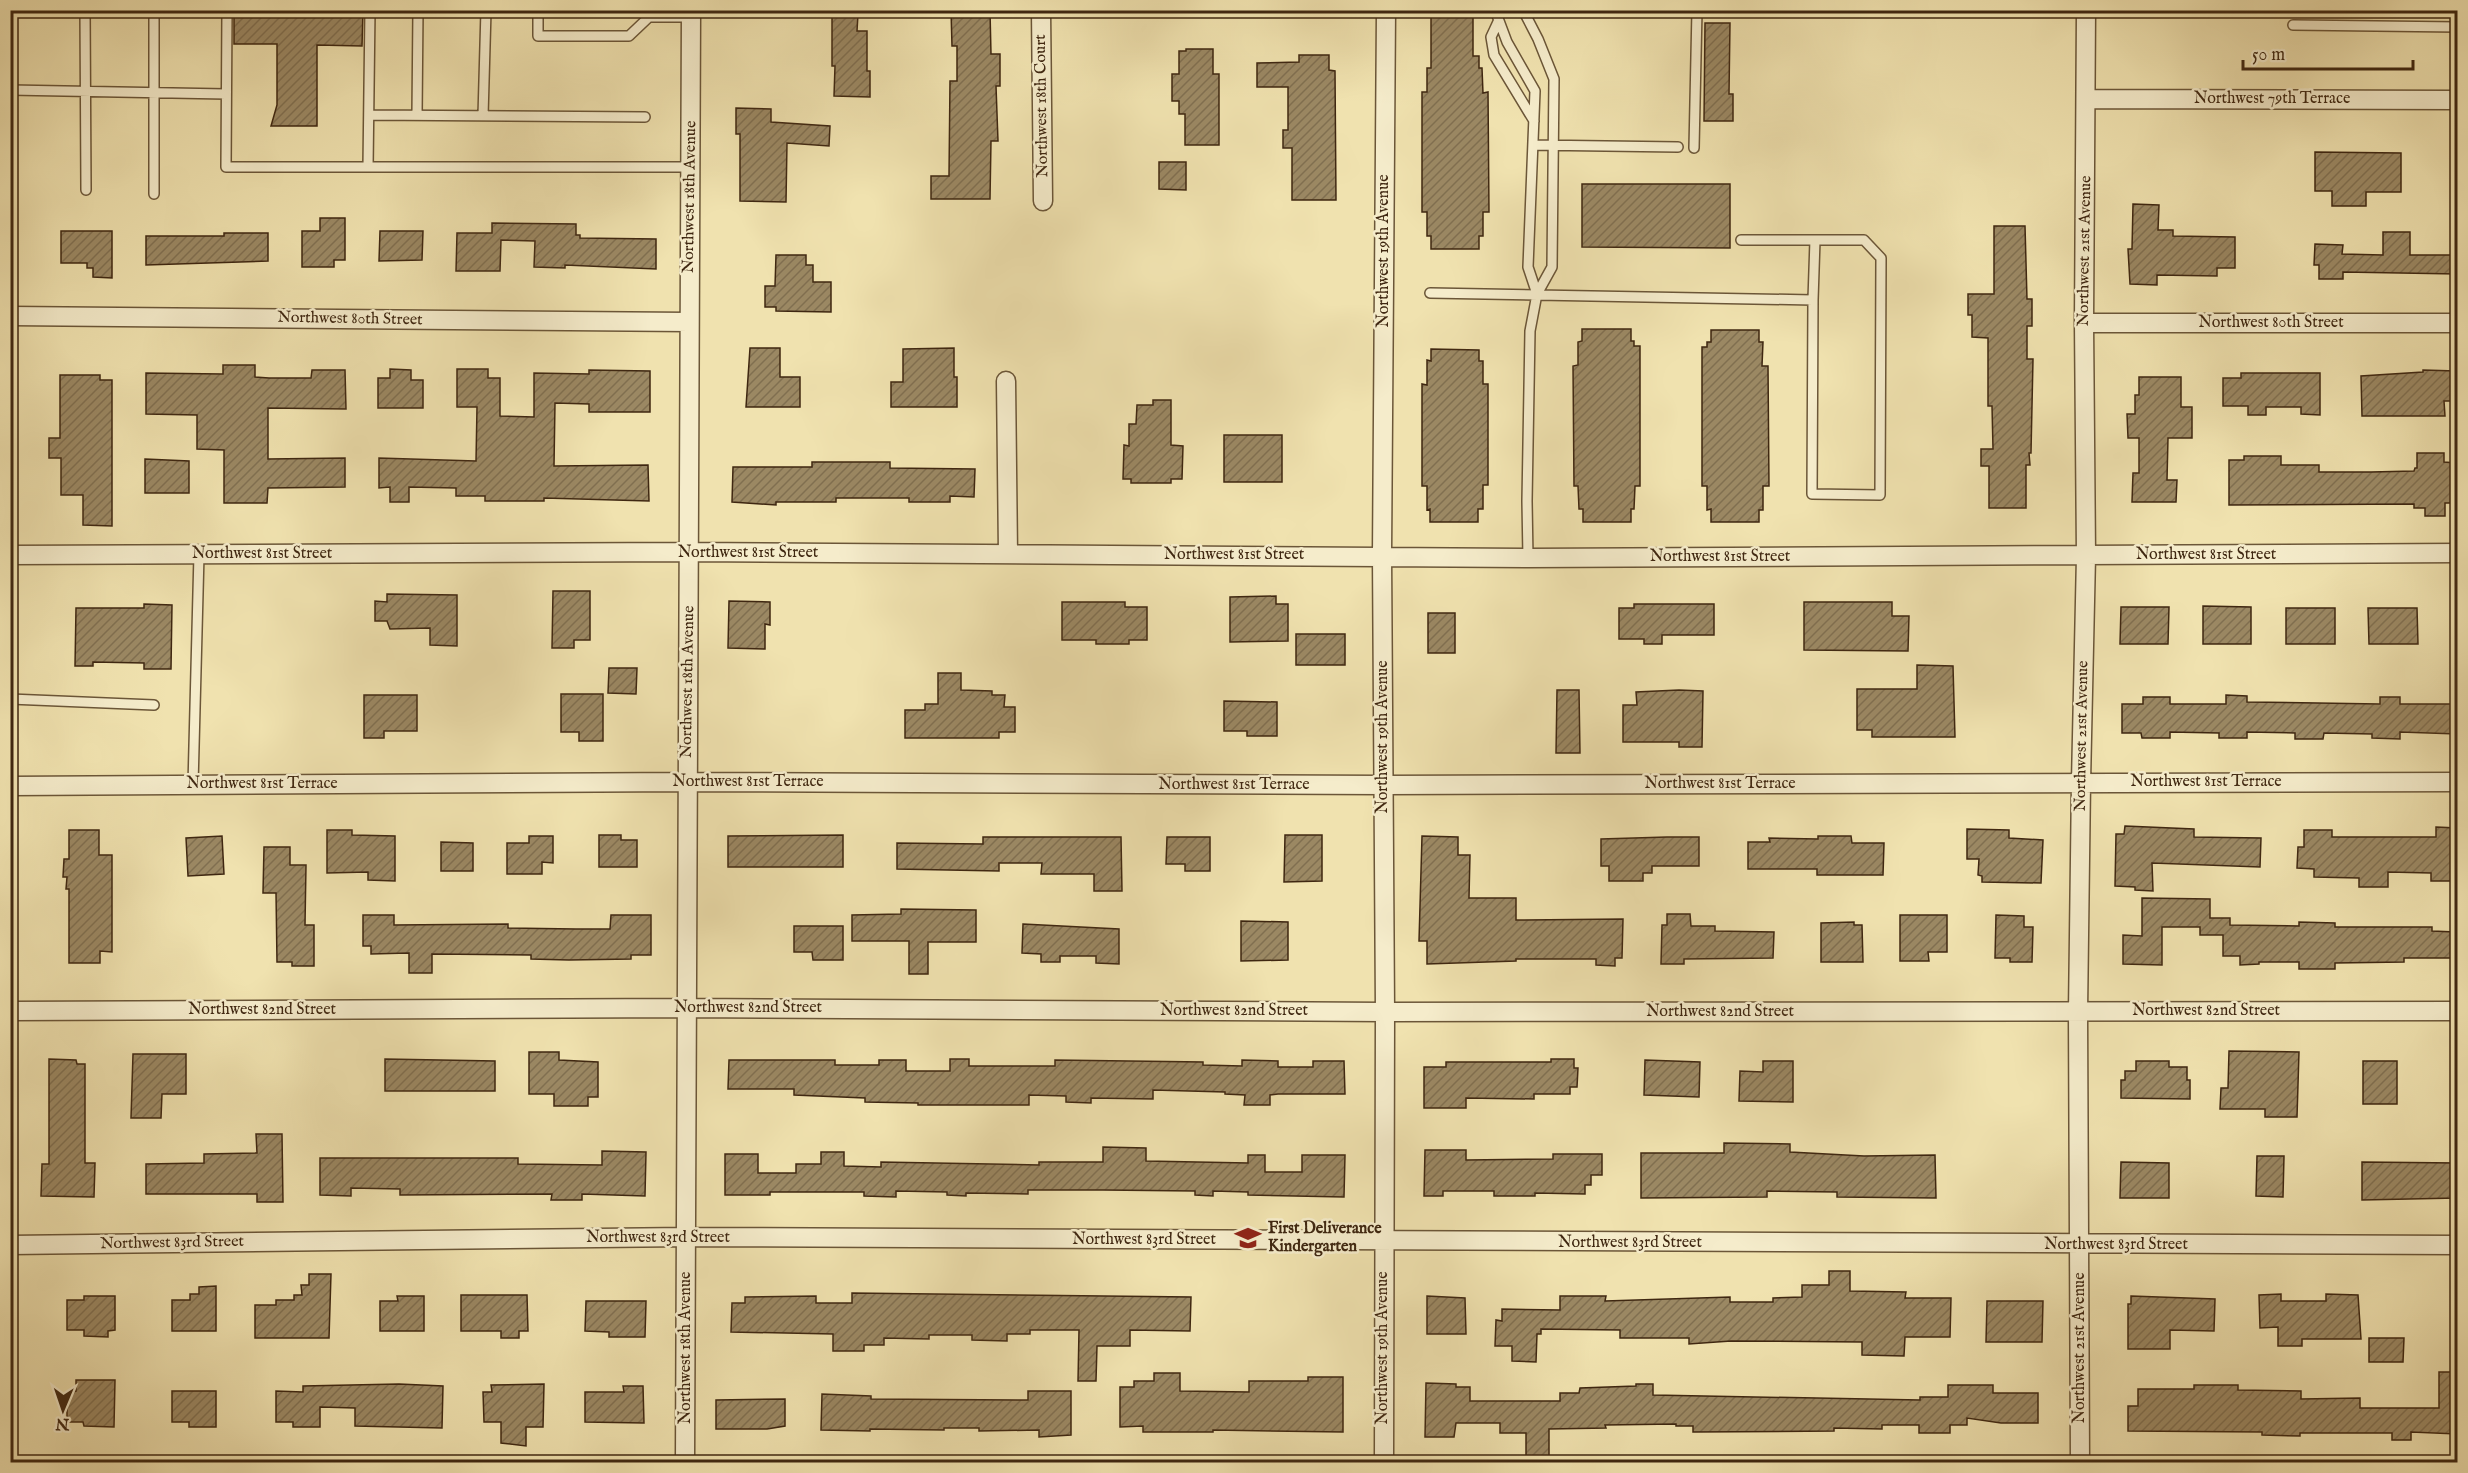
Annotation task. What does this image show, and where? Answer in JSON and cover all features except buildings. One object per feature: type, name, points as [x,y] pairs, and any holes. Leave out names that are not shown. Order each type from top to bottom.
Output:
[{"type":"street","name":"Northwest 18th Court","points":[[1041,10],[1043,201]]},
{"type":"street","name":"Northwest 19th Avenue","points":[[1384,1462],[1385,1012],[1382,555],[1386,10]]},
{"type":"street","name":"Northwest 21st Avenue","points":[[2080,1462],[2078,1012],[2080,782],[2086,556],[2084,322],[2086,10]]},
{"type":"street","name":"Northwest 18th Avenue","points":[[685,1462],[691,14]]},
{"type":"street","name":"Northwest 79th Terrace","points":[[2086,99],[2457,100]]},
{"type":"street","name":"Northwest 80th Street","points":[[10,316],[689,322]]},
{"type":"street","name":"Northwest 80th Street","points":[[2084,322],[2457,323]]},
{"type":"street","points":[[1006,381],[1008,554]]},
{"type":"street","name":"Northwest 81st Street","points":[[10,555],[690,552],[1382,555],[1528,558],[2457,553]]},
{"type":"street","name":"Northwest 81st Terrace","points":[[10,786],[687,782],[1384,786],[2457,782]]},
{"type":"street","name":"Northwest 82nd Street","points":[[10,1011],[687,1008],[1385,1012],[2457,1011]]},
{"type":"street","name":"Northwest 83rd Street","points":[[10,1245],[687,1237],[1383,1242],[2457,1245]]},
{"type":"lane","points":[[85,10],[86,190]]},
{"type":"lane","points":[[154,10],[154,194]]},
{"type":"lane","points":[[227,10],[226,167],[690,167]]},
{"type":"lane","points":[[368,167],[370,10]]},
{"type":"lane","points":[[417,10],[417,115]]},
{"type":"lane","points":[[483,116],[486,10]]},
{"type":"lane","points":[[538,10],[538,36],[629,36],[649,14],[691,14]]},
{"type":"lane","points":[[1495,10],[1498,22],[1535,92],[1528,267],[1538,294]]},
{"type":"lane","points":[[1523,10],[1554,79],[1552,267],[1538,294],[1530,331],[1528,558]]},
{"type":"lane","points":[[1694,148],[1697,10]]},
{"type":"lane","points":[[1498,22],[1491,37],[1494,55],[1534,122]]},
{"type":"lane","points":[[2293,26],[2457,27]]},
{"type":"lane","points":[[10,90],[226,94]]},
{"type":"lane","points":[[369,115],[645,117]]},
{"type":"lane","points":[[1533,145],[1678,147]]},
{"type":"lane","points":[[1741,240],[1815,240],[1864,240],[1881,258],[1880,495],[1812,494],[1815,240]]},
{"type":"lane","points":[[1430,293],[1813,300]]},
{"type":"lane","points":[[194,785],[199,554]]},
{"type":"lane","points":[[10,699],[154,705]]},
{"type":"place","name":"First Deliverance Kindergarten","points":[[1248,1238]]}]
